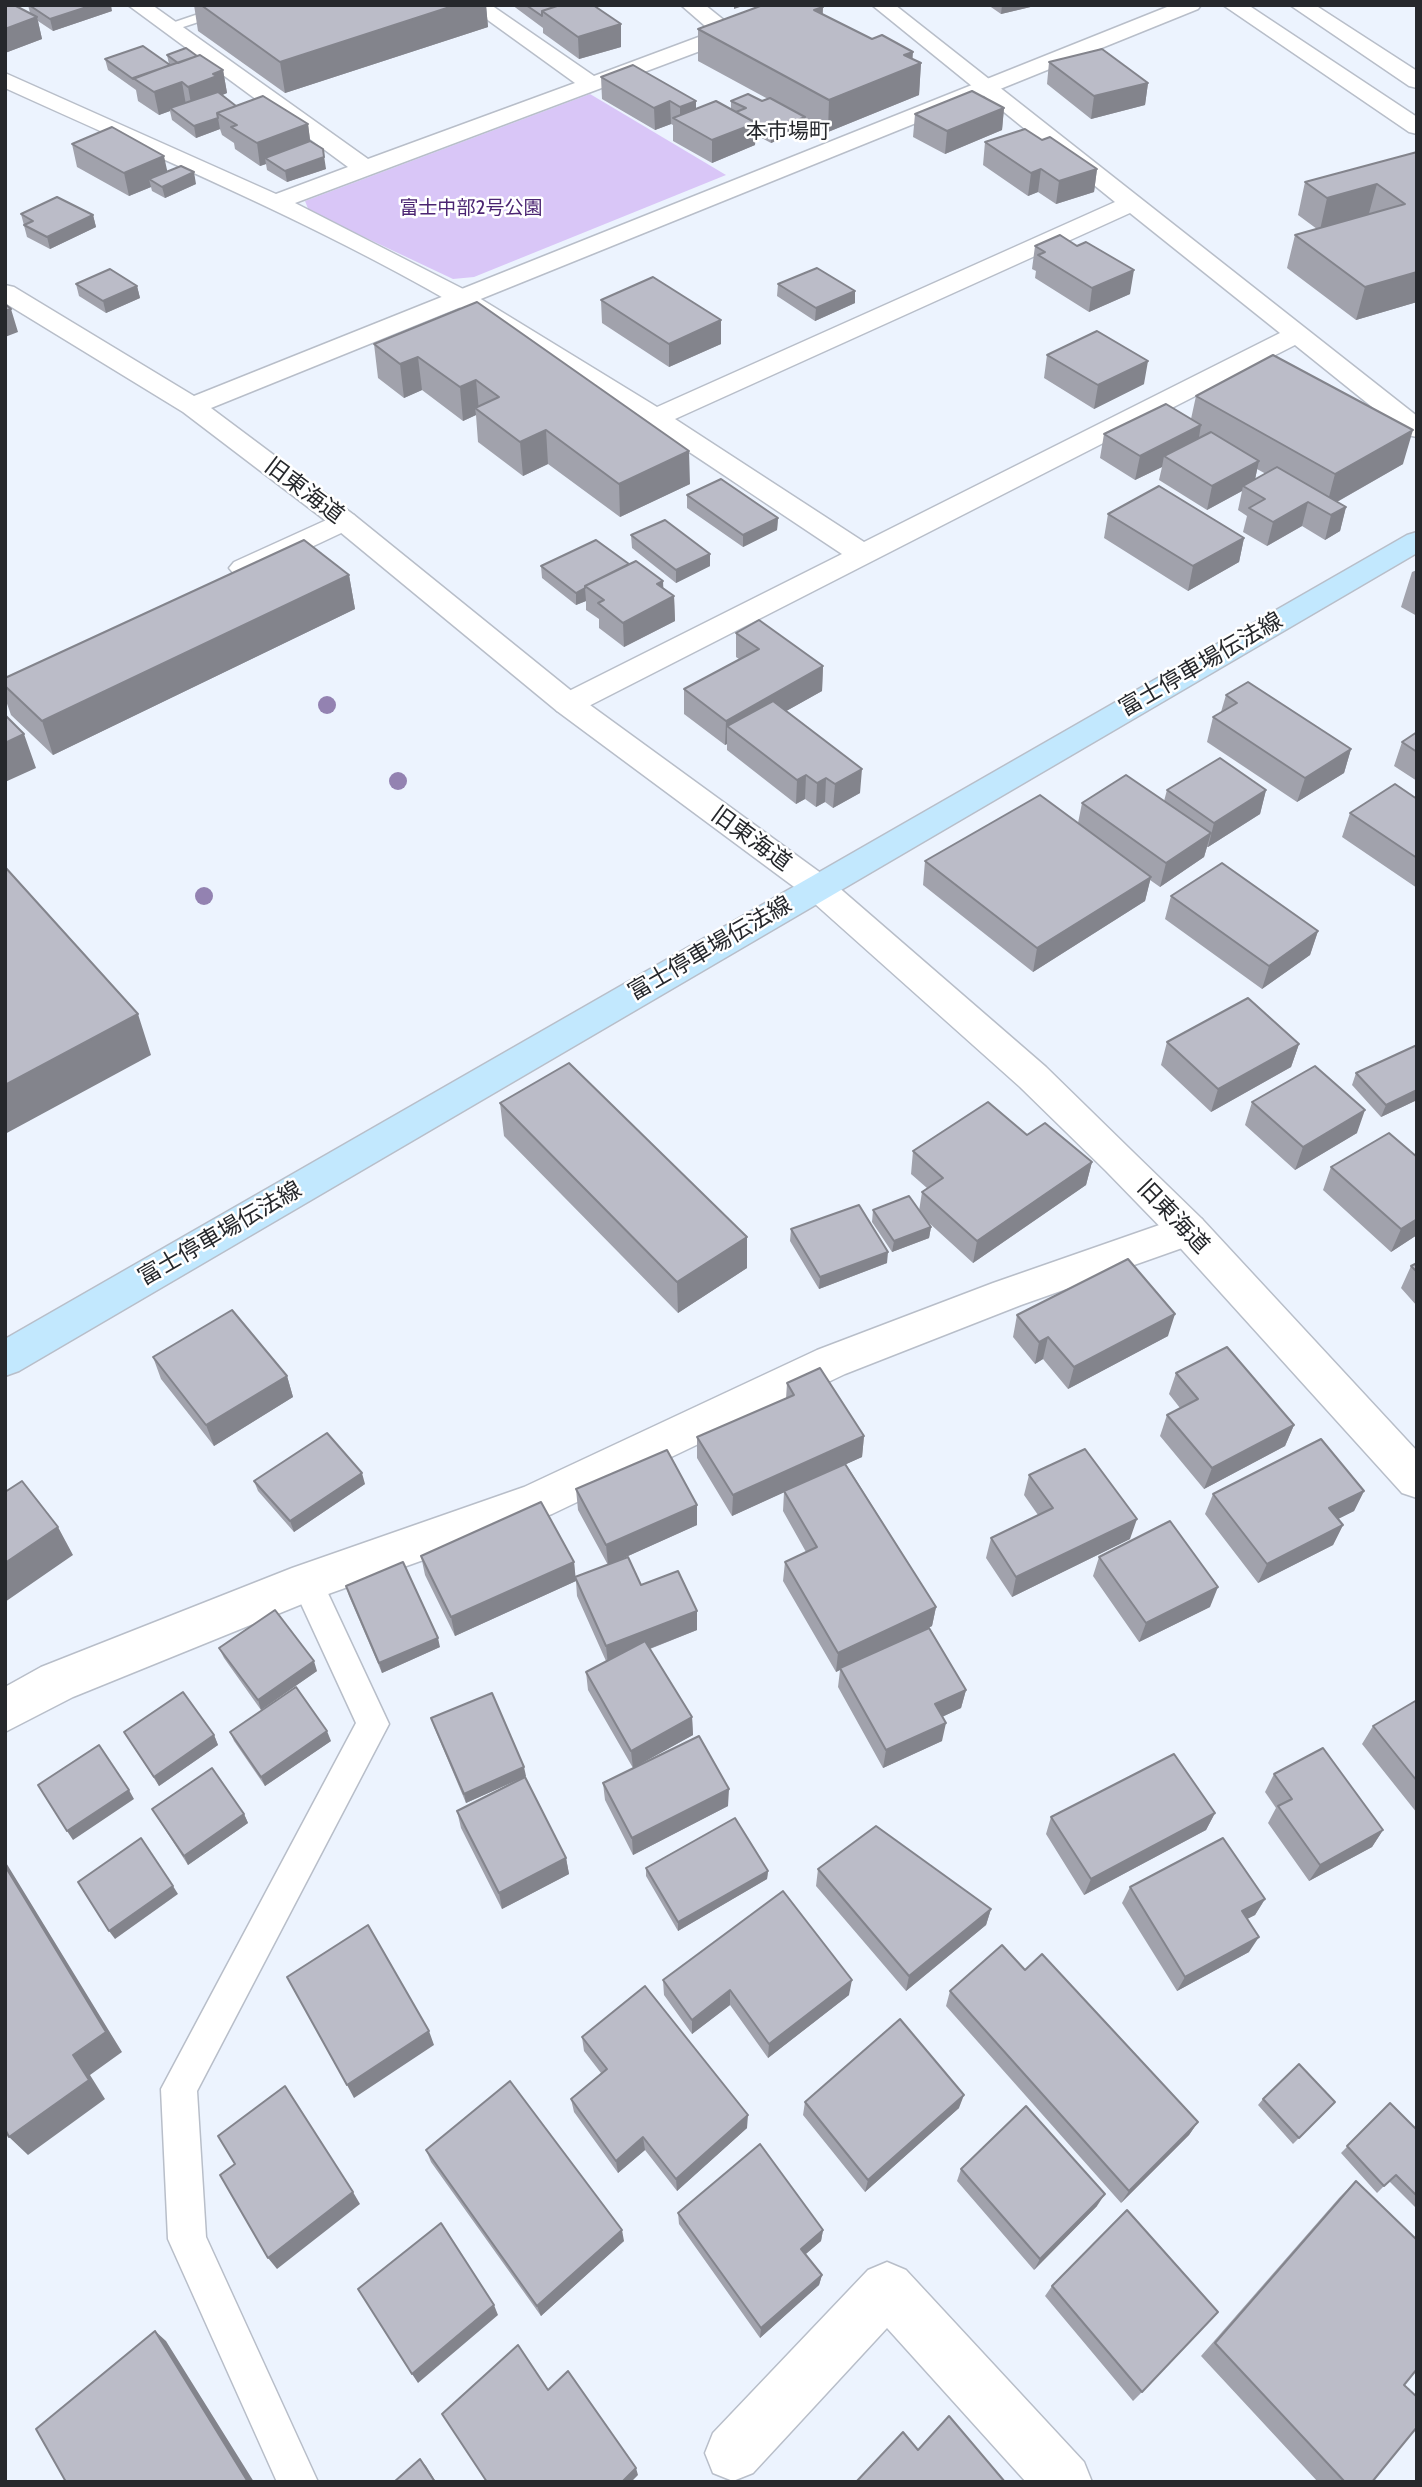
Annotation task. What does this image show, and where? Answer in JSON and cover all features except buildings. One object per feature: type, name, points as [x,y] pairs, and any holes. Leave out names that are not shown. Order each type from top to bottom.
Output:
[{"type":"main road","name":"富士停車場伝法線","points":[[5,1359],[1417,541]]},
{"type":"street","points":[[138,5],[365,168]]},
{"type":"street","points":[[477,5],[591,84]]},
{"type":"street","points":[[691,5],[728,34]]},
{"type":"street","points":[[275,202],[805,5]]},
{"type":"street","points":[[882,5],[1417,429]]},
{"type":"street","points":[[192,406],[1191,5]]},
{"type":"street","points":[[1233,5],[1417,127]]},
{"type":"street","points":[[1300,5],[1417,82]]},
{"type":"street","points":[[5,80],[275,202],[462,298],[655,418],[862,554]]},
{"type":"street","points":[[655,418],[1130,204]]},
{"type":"street","name":"旧東海道","points":[[5,292],[192,406],[344,521],[568,704],[817,887],[1033,1077],[1188,1230],[1411,1464]]},
{"type":"street","points":[[568,704],[1296,335]]},
{"type":"street","points":[[218,580],[344,521]]},
{"type":"street","points":[[5,1711],[57,1682],[307,1582],[537,1501],[831,1362],[1007,1294],[1188,1230]]},
{"type":"street","points":[[733,2453],[887,2289],[1064,2482]]},
{"type":"lane","points":[[168,27],[242,5]]},
{"type":"lane","points":[[298,2482],[187,2239],[179,2089],[373,1724],[307,1582]]},
{"type":"green space","name":"富士中部2号公園","points":[[590,94],[726,175],[474,277],[453,279],[309,211],[305,201]]},
{"type":"district","name":"本市場町","points":[[788,132]]}]
